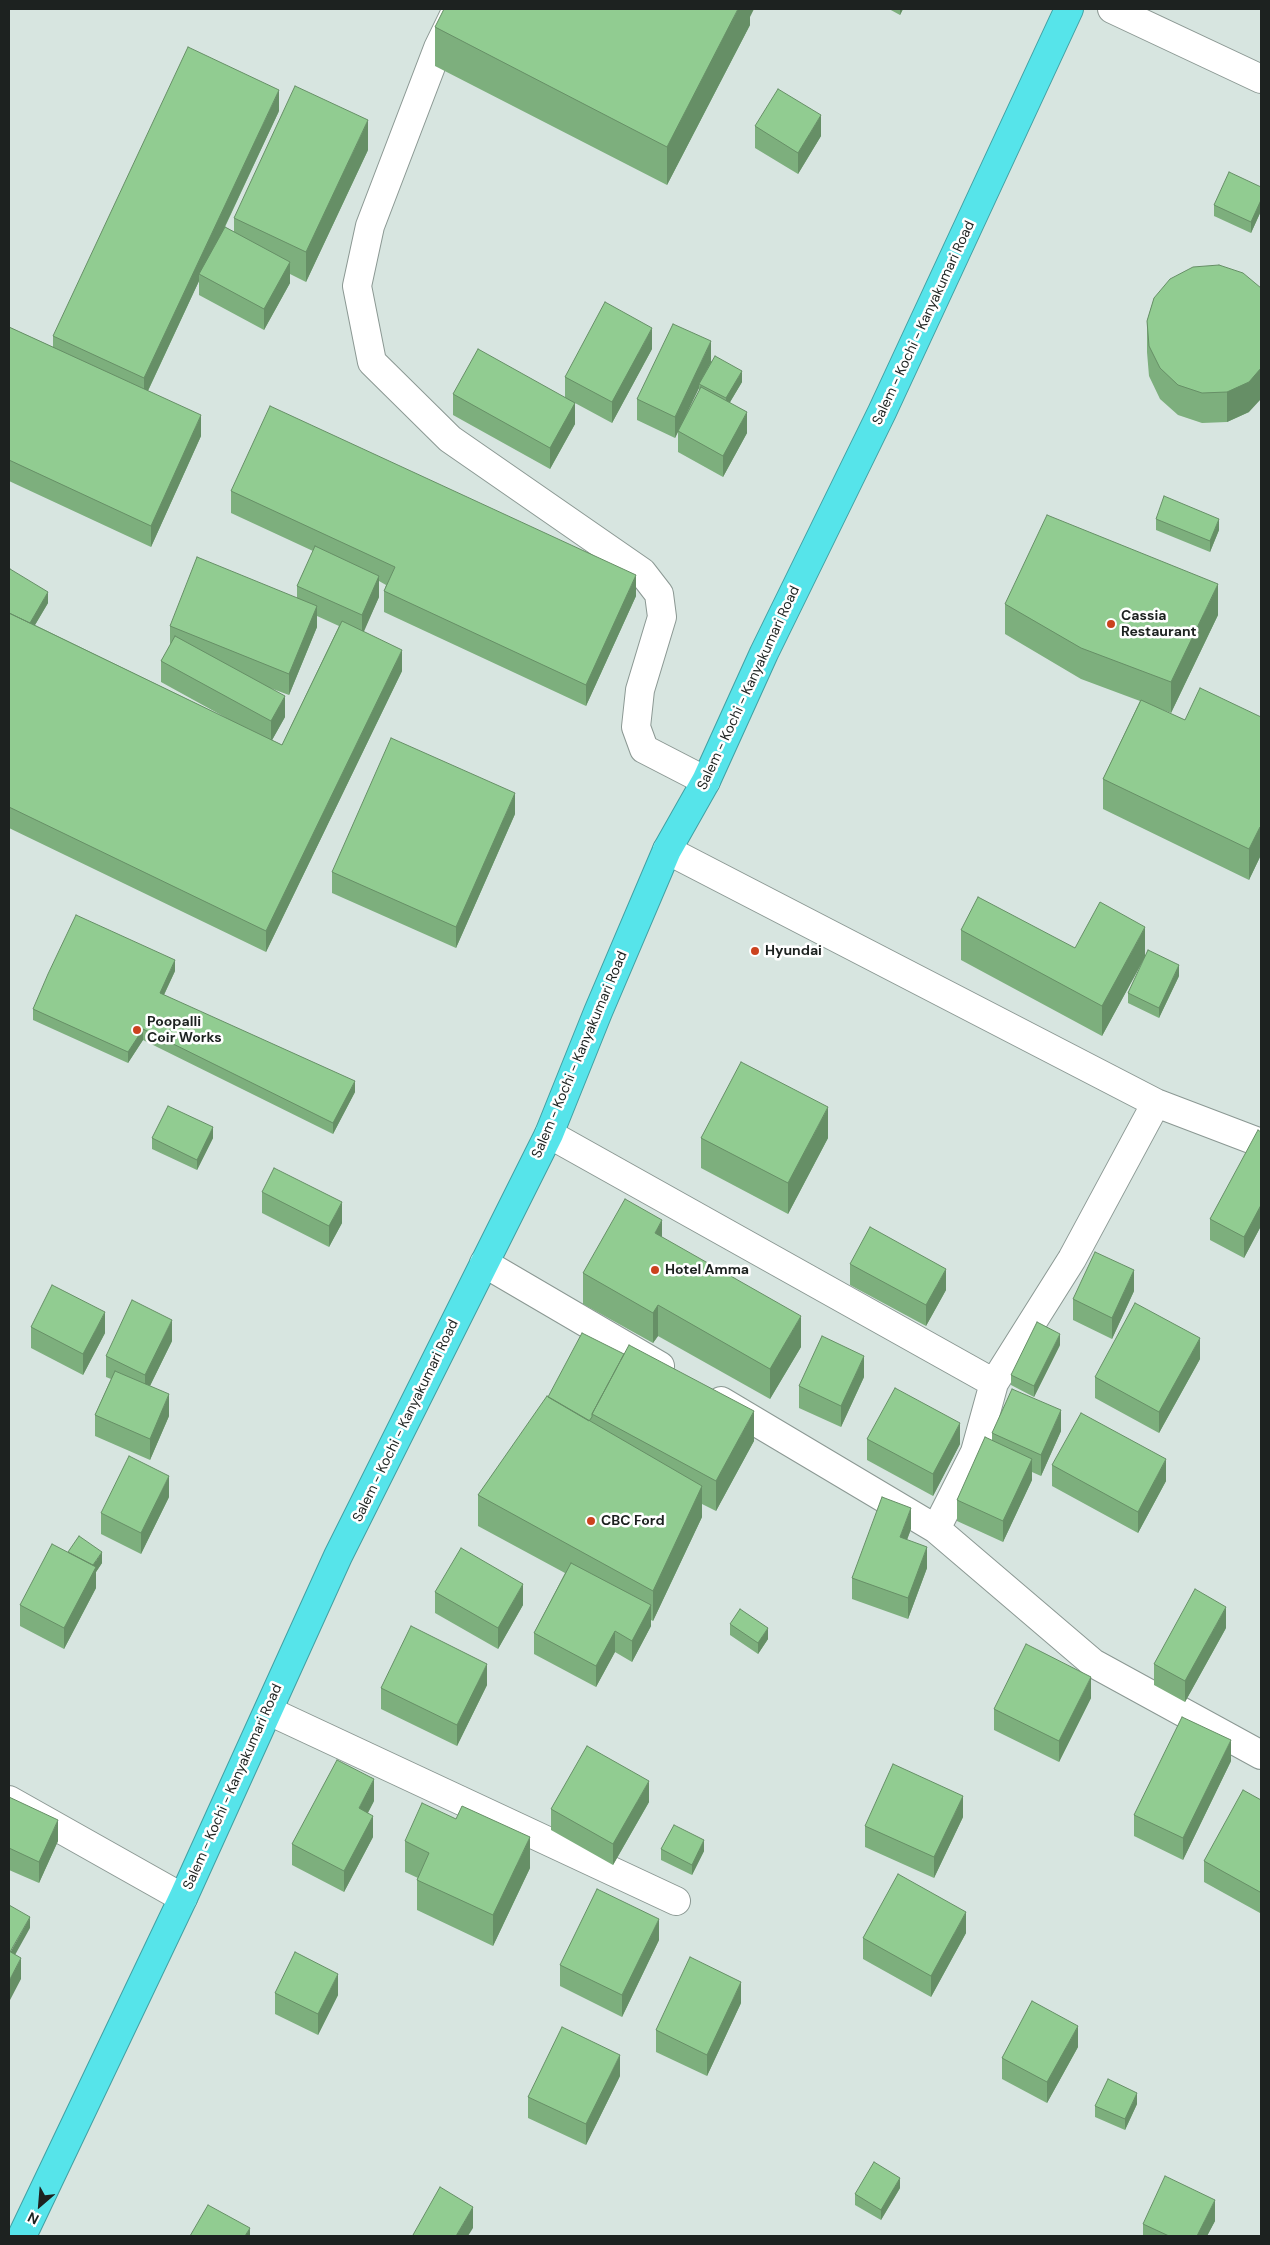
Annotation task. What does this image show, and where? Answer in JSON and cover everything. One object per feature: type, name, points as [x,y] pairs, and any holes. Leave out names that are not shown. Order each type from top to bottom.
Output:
[{"type":"highway","name":"Salem - Kochi - Kanyakumari Road","points":[[22,2236],[183,1898],[338,1556],[549,1134],[598,1012],[668,850],[706,781],[764,653],[882,412],[1069,9]]},
{"type":"street","points":[[457,9],[438,48],[370,226],[357,286],[372,362],[450,439],[642,572],[659,594],[662,616],[640,690],[636,727],[644,749],[706,781]]},
{"type":"street","points":[[1112,9],[1261,79]]},
{"type":"street","points":[[668,850],[1156,1103],[1261,1143]]},
{"type":"street","points":[[936,1529],[975,1452],[994,1383],[1072,1259],[1156,1103]]},
{"type":"street","points":[[549,1134],[994,1383]]},
{"type":"street","points":[[484,1263],[936,1529],[1093,1663],[1261,1755]]},
{"type":"street","points":[[269,1711],[676,1901]]},
{"type":"street","points":[[9,1800],[183,1898]]},
{"type":"building","points":[[444,9],[738,9],[667,147],[435,27]]},
{"type":"building","points":[[188,47],[279,90],[144,378],[53,336]]},
{"type":"building","points":[[295,86],[368,120],[306,252],[234,218]]},
{"type":"building","points":[[778,89],[821,115],[798,153],[755,126]]},
{"type":"building","points":[[1229,172],[1261,187],[1261,200],[1251,222],[1214,205]]},
{"type":"building","points":[[225,227],[290,262],[264,309],[199,274]]},
{"type":"building","points":[[1219,265],[1243,273],[1261,288],[1261,368],[1249,382],[1227,392],[1202,393],[1178,385],[1160,368],[1149,346],[1147,321],[1154,298],[1170,279],[1193,267]]},
{"type":"building","points":[[605,302],[652,328],[612,402],[565,377]]},
{"type":"building","points":[[673,324],[711,341],[675,417],[637,399]]},
{"type":"building","points":[[9,327],[201,415],[151,526],[9,460]]},
{"type":"building","points":[[478,349],[575,403],[550,448],[453,394]]},
{"type":"building","points":[[715,356],[742,371],[726,398],[699,384]]},
{"type":"building","points":[[701,387],[747,412],[723,456],[678,431]]},
{"type":"building","points":[[270,406],[636,575],[586,685],[384,591],[395,567],[231,491]]},
{"type":"building","points":[[1164,496],[1219,519],[1210,541],[1156,519]]},
{"type":"building","name":"Cassia Restaurant","points":[[1047,515],[1218,584],[1171,682],[1081,648],[1005,604]]},
{"type":"building","points":[[315,546],[379,576],[362,615],[297,586]]},
{"type":"building","points":[[197,557],[317,606],[289,674],[170,626]]},
{"type":"building","points":[[10,569],[48,592],[30,623],[9,613]]},
{"type":"building","points":[[9,613],[282,745],[342,621],[402,650],[266,931],[9,807]]},
{"type":"building","points":[[175,636],[285,696],[271,721],[161,661]]},
{"type":"building","points":[[1200,688],[1261,717],[1261,827],[1249,849],[1103,779],[1141,700],[1185,720]]},
{"type":"building","points":[[391,738],[515,793],[456,927],[332,872]]},
{"type":"building","points":[[978,897],[1075,948],[1100,902],[1145,927],[1102,1006],[961,930]]},
{"type":"building","name":"Poopalli Coir Works","points":[[76,915],[175,960],[160,993],[355,1081],[333,1123],[143,1029],[128,1052],[33,1009]]},
{"type":"building","points":[[1148,950],[1179,965],[1159,1008],[1128,993]]},
{"type":"building","points":[[741,1062],[828,1107],[788,1183],[701,1138]]},
{"type":"building","points":[[168,1106],[213,1127],[197,1160],[152,1138]]},
{"type":"building","points":[[1258,1130],[1261,1132],[1261,1205],[1244,1237],[1210,1219]]},
{"type":"building","points":[[274,1168],[342,1202],[329,1226],[262,1192]]},
{"type":"building","points":[[625,1199],[662,1220],[655,1233],[801,1316],[770,1369],[658,1305],[653,1313],[583,1273]]},
{"type":"building","points":[[870,1227],[946,1269],[926,1305],[850,1264]]},
{"type":"building","points":[[1095,1252],[1134,1270],[1112,1318],[1073,1299]]},
{"type":"building","points":[[52,1285],[105,1312],[83,1354],[31,1327]]},
{"type":"building","points":[[132,1300],[172,1320],[145,1375],[106,1356]]},
{"type":"building","points":[[1135,1303],[1200,1338],[1159,1412],[1095,1377]]},
{"type":"building","points":[[1037,1322],[1060,1334],[1034,1386],[1011,1375]]},
{"type":"building","points":[[582,1333],[624,1354],[589,1421],[548,1397]]},
{"type":"building","points":[[822,1336],[864,1356],[841,1406],[799,1386]]},
{"type":"building","points":[[629,1345],[754,1411],[716,1481],[592,1414]]},
{"type":"building","points":[[115,1371],[169,1394],[150,1439],[95,1415]]},
{"type":"building","points":[[895,1388],[960,1423],[933,1474],[867,1439]]},
{"type":"building","points":[[1012,1389],[1061,1410],[1041,1455],[992,1433]]},
{"type":"building","name":"CBC Ford","points":[[547,1396],[702,1486],[653,1591],[478,1495]]},
{"type":"building","points":[[1081,1413],[1166,1459],[1138,1512],[1052,1465]]},
{"type":"building","points":[[985,1437],[1032,1459],[1003,1521],[957,1500]]},
{"type":"building","points":[[129,1456],[169,1476],[141,1533],[101,1513]]},
{"type":"building","points":[[882,1497],[911,1508],[900,1537],[927,1547],[908,1598],[852,1578]]},
{"type":"building","points":[[79,1536],[102,1552],[93,1565],[68,1552]]},
{"type":"building","points":[[52,1544],[96,1567],[64,1628],[20,1605]]},
{"type":"building","points":[[461,1548],[523,1584],[498,1628],[435,1592]]},
{"type":"building","points":[[571,1563],[651,1605],[632,1641],[615,1631],[596,1666],[534,1633]]},
{"type":"building","points":[[1195,1589],[1226,1607],[1185,1681],[1154,1664]]},
{"type":"building","points":[[740,1609],[768,1628],[758,1643],[730,1624]]},
{"type":"building","points":[[411,1626],[487,1664],[457,1725],[381,1688]]},
{"type":"building","points":[[1026,1644],[1091,1677],[1059,1741],[994,1709]]},
{"type":"building","points":[[1182,1717],[1231,1740],[1183,1838],[1134,1815]]},
{"type":"building","points":[[587,1746],[649,1781],[613,1844],[551,1809]]},
{"type":"building","points":[[337,1760],[374,1779],[359,1808],[373,1816],[344,1871],[292,1844]]},
{"type":"building","points":[[893,1764],[963,1796],[934,1857],[865,1826]]},
{"type":"building","points":[[1243,1790],[1261,1800],[1260,1892],[1204,1861]]},
{"type":"building","points":[[9,1797],[58,1820],[39,1862],[9,1848]]},
{"type":"building","points":[[422,1803],[456,1819],[462,1806],[530,1837],[493,1915],[417,1880],[429,1853],[405,1841]]},
{"type":"building","points":[[674,1825],[704,1840],[692,1865],[661,1849]]},
{"type":"building","points":[[898,1874],[966,1912],[931,1976],[863,1938]]},
{"type":"building","points":[[597,1889],[659,1919],[622,1995],[560,1965]]},
{"type":"building","points":[[9,1905],[30,1917],[10,1952],[9,1951]]},
{"type":"building","points":[[9,1951],[21,1958],[9,1981]]},
{"type":"building","points":[[295,1952],[338,1974],[318,2014],[275,1993]]},
{"type":"building","points":[[690,1957],[741,1982],[707,2055],[656,2030]]},
{"type":"building","points":[[1032,2001],[1078,2026],[1047,2082],[1002,2058]]},
{"type":"building","points":[[562,2027],[620,2055],[586,2124],[528,2097]]},
{"type":"building","points":[[1108,2079],[1137,2093],[1125,2119],[1095,2106]]},
{"type":"building","points":[[874,2162],[900,2178],[881,2210],[855,2194]]},
{"type":"building","points":[[1165,2176],[1215,2200],[1197,2236],[1169,2236],[1143,2224]]},
{"type":"building","points":[[440,2187],[473,2207],[456,2236],[413,2235]]},
{"type":"building","points":[[208,2205],[250,2228],[245,2236],[190,2236]]},
{"type":"place","name":"Cassia Restaurant","points":[[1111,624]]},
{"type":"place","name":"Hyundai","points":[[755,951]]},
{"type":"place","name":"Poopalli Coir Works","points":[[137,1030]]},
{"type":"place","name":"Hotel Amma","points":[[655,1270]]},
{"type":"place","name":"CBC Ford","points":[[591,1521]]}]
